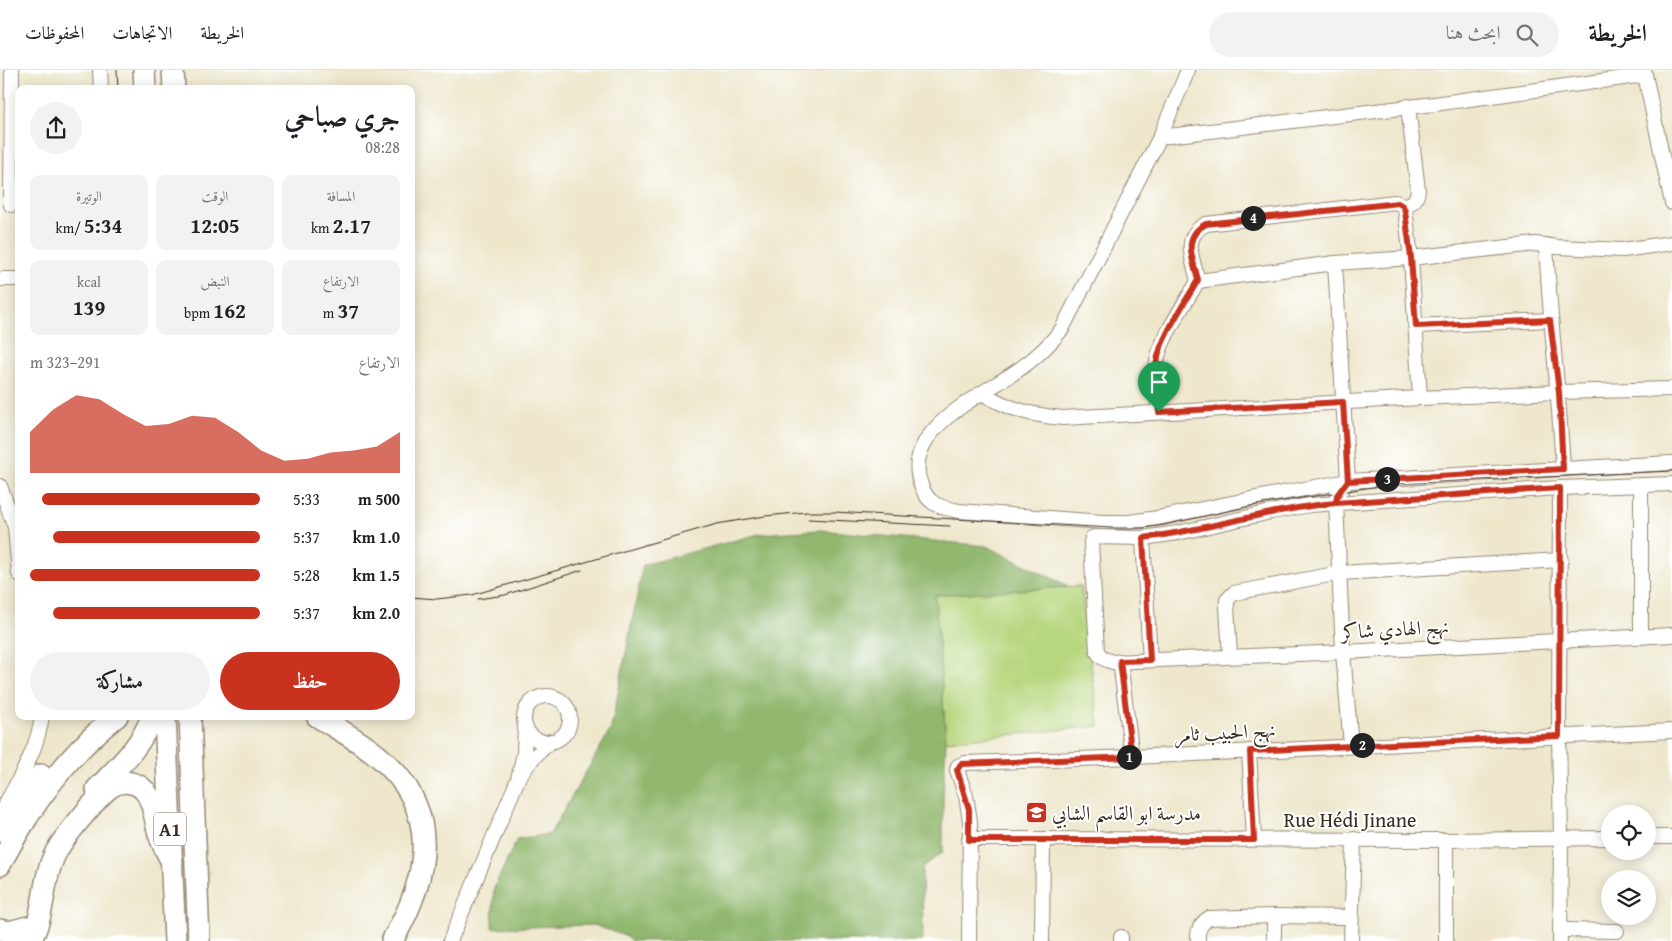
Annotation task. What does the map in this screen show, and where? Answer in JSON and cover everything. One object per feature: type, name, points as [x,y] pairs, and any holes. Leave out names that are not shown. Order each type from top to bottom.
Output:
[{"type":"highway","points":[[144,70],[145,85]]},
{"type":"highway","points":[[173,70],[174,85]]},
{"type":"highway","points":[[0,831],[21,799],[49,764],[92,720]]},
{"type":"highway","points":[[0,865],[16,834],[54,778],[78,751],[113,720]]},
{"type":"highway","points":[[26,936],[41,867],[51,842],[61,828],[135,747],[146,731],[150,720]]},
{"type":"highway","name":"A1","points":[[165,720],[175,941]]},
{"type":"highway","name":"A1","points":[[190,720],[199,941]]},
{"type":"highway","points":[[323,720],[367,747],[386,763],[403,783],[417,807],[423,838],[422,868],[412,898],[392,941]]},
{"type":"highway","points":[[344,720],[383,744],[401,760],[421,790],[430,813],[434,839],[434,866],[426,895],[407,941]]},
{"type":"highway","points":[[26,936],[40,918],[49,871],[55,854],[66,836],[105,792],[115,784],[128,782],[145,791],[162,842],[172,862]]},
{"type":"highway","points":[[0,930],[26,936]]},
{"type":"street","points":[[10,205],[12,70]]},
{"type":"street","points":[[100,70],[101,85]]},
{"type":"street","points":[[1188,70],[1160,137],[1062,329],[1049,345],[1020,369],[940,422],[923,447],[918,462],[917,476],[924,493],[931,503],[943,508],[959,511],[1102,522],[1129,522],[1348,481],[1672,463]]},
{"type":"street","points":[[1160,137],[1434,104],[1644,72],[1672,203]]},
{"type":"street","points":[[1159,412],[1156,370],[1158,354],[1198,280],[1190,247],[1191,240],[1198,228],[1206,224],[1396,202],[1403,206],[1415,202],[1418,197],[1418,190],[1408,106]]},
{"type":"street","points":[[1403,206],[1411,258],[1420,398]]},
{"type":"street","points":[[1198,280],[1335,263],[1411,258],[1535,244],[1623,250],[1672,243]]},
{"type":"street","points":[[1546,245],[1550,320],[1559,392],[1563,469]]},
{"type":"street","points":[[1335,263],[1348,481],[1337,495],[1336,503],[1350,746]]},
{"type":"street","points":[[2,280],[15,279]]},
{"type":"street","points":[[1416,326],[1550,320]]},
{"type":"street","points":[[982,393],[1016,410],[1040,416],[1071,418],[1420,398],[1672,389]]},
{"type":"street","points":[[1150,660],[1143,538],[1178,534],[1271,512],[1336,503],[1560,488],[1672,484]]},
{"type":"street","points":[[1641,485],[1641,637]]},
{"type":"street","points":[[0,486],[3,501],[15,527]]},
{"type":"street","points":[[1560,488],[1559,736],[1561,936],[1617,931]]},
{"type":"street","name":"نهج الهادي شاكر","points":[[1143,538],[1092,538],[1097,651],[1106,660],[1344,652],[1672,635]]},
{"type":"street","points":[[1230,656],[1227,600],[1234,592],[1340,573],[1561,560]]},
{"type":"street","points":[[1120,661],[1132,757]]},
{"type":"street","points":[[450,941],[518,778],[524,752],[525,713],[532,701],[545,696],[559,699],[565,704],[570,718],[569,726],[565,733],[551,741],[535,738],[525,726]]},
{"type":"street","points":[[0,814],[32,754],[37,742],[41,720]]},
{"type":"street","name":"نهج الحبيب ثامر","points":[[969,941],[969,809],[957,770],[961,764],[1672,731]]},
{"type":"street","points":[[518,778],[533,758],[551,741]]},
{"type":"street","points":[[1250,751],[1254,840]]},
{"type":"street","points":[[1656,837],[1672,837]]},
{"type":"street","name":"Rue Hédi Jinane","points":[[969,840],[1601,838]]},
{"type":"street","points":[[1042,941],[1043,839]]},
{"type":"street","points":[[1351,941],[1354,839]]},
{"type":"street","points":[[1446,840],[1446,941]]},
{"type":"street","points":[[1198,941],[1198,930],[1202,923],[1209,918],[1274,916],[1351,917]]},
{"type":"street","points":[[1274,916],[1274,941]]},
{"type":"green space","points":[[820,530],[986,546],[1070,587],[935,595],[946,741],[943,852],[922,868],[923,941],[631,941],[625,936],[594,925],[492,928],[494,888],[517,839],[550,834],[611,729],[643,565],[759,534]]},
{"type":"green space","points":[[1081,586],[1099,726],[946,741],[935,595]]},
{"type":"tram line","points":[[117,70],[118,85]]},
{"type":"tram line","points":[[415,597],[437,599],[472,595],[717,524],[765,516],[807,512],[834,512],[1111,528],[1144,528],[1250,506],[1392,484],[1672,471]]},
{"type":"tram line","points":[[808,519],[950,526]]},
{"type":"tram line","points":[[478,599],[505,595],[582,570]]},
{"type":"place","name":"مدرسة ابو القاسم الشابي","points":[[1036,813]]},
{"type":"route","points":[[1159,412],[1156,370],[1158,354],[1160,347],[1198,280],[1190,247],[1191,240],[1198,228],[1206,224],[1396,202],[1405,209],[1416,326],[1550,320],[1559,392],[1563,469],[1348,481],[1340,491],[1337,495],[1336,503],[1560,488],[1559,736],[1250,751],[1254,840],[969,840],[969,809],[957,770],[961,764],[1132,757],[1120,661],[1150,660],[1143,538],[1178,534],[1271,512],[1310,505],[1336,503],[1337,495],[1348,481],[1343,402],[1159,412]]}]
